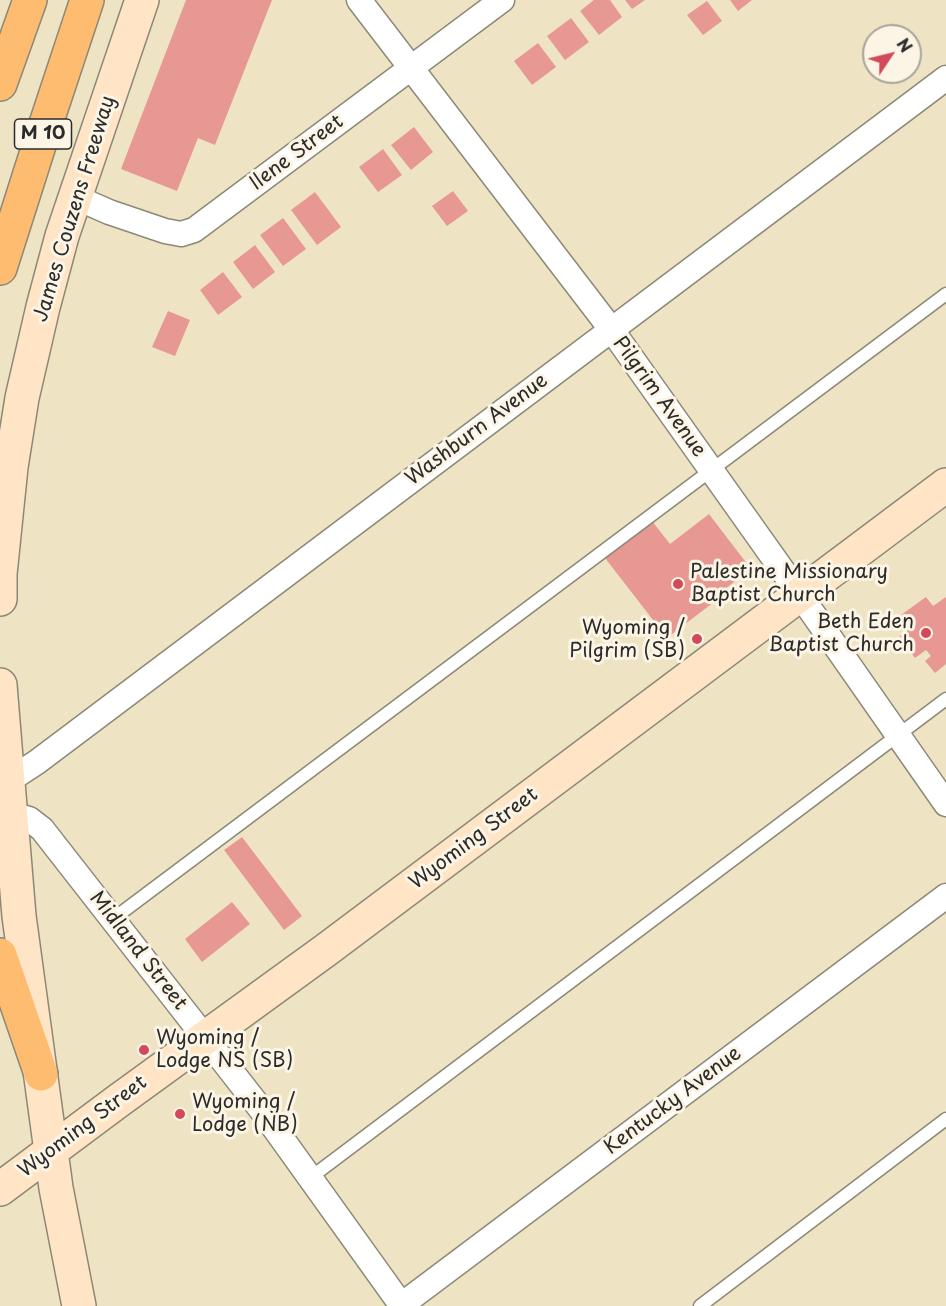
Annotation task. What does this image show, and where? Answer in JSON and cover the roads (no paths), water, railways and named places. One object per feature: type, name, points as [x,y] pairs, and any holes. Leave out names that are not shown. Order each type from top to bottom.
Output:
[{"type":"highway","points":[[0,84],[30,0]]},
{"type":"highway","name":"M 10","points":[[0,268],[87,0]]},
{"type":"highway","points":[[0,955],[41,1074]]},
{"type":"main road","name":"James Couzens Freeway","points":[[0,599],[0,574],[11,467],[22,398],[43,307],[62,237],[142,0]]},
{"type":"main road","name":"Wyoming Street","points":[[0,1189],[326,950],[946,485]]},
{"type":"main road","points":[[0,686],[20,916],[56,1188],[79,1306]]},
{"type":"street","name":"Pilgrim Avenue","points":[[359,0],[611,329],[946,804]]},
{"type":"street","name":"Ilene Street","points":[[75,197],[109,212],[165,231],[181,234],[194,230],[502,0]]},
{"type":"street","name":"Washburn Avenue","points":[[8,781],[57,747],[946,78]]},
{"type":"street","name":"Midland Street","points":[[11,814],[29,819],[42,829],[260,1108],[401,1306]]},
{"type":"street","name":"Kentucky Avenue","points":[[401,1306],[946,896]]},
{"type":"lane","points":[[113,919],[946,294]]},
{"type":"lane","points":[[310,1178],[946,699]]},
{"type":"lane","points":[[700,1306],[946,1119]]},
{"type":"place","name":"Palestine Missionary Baptist Church","points":[[678,584]]},
{"type":"place","name":"Beth Eden Baptist Church","points":[[926,633]]},
{"type":"place","name":"Wyoming / Pilgrim (SB)","points":[[697,639]]},
{"type":"place","name":"Wyoming / Lodge NS (SB)","points":[[144,1050]]},
{"type":"place","name":"Wyoming / Lodge (NB)","points":[[180,1114]]}]
